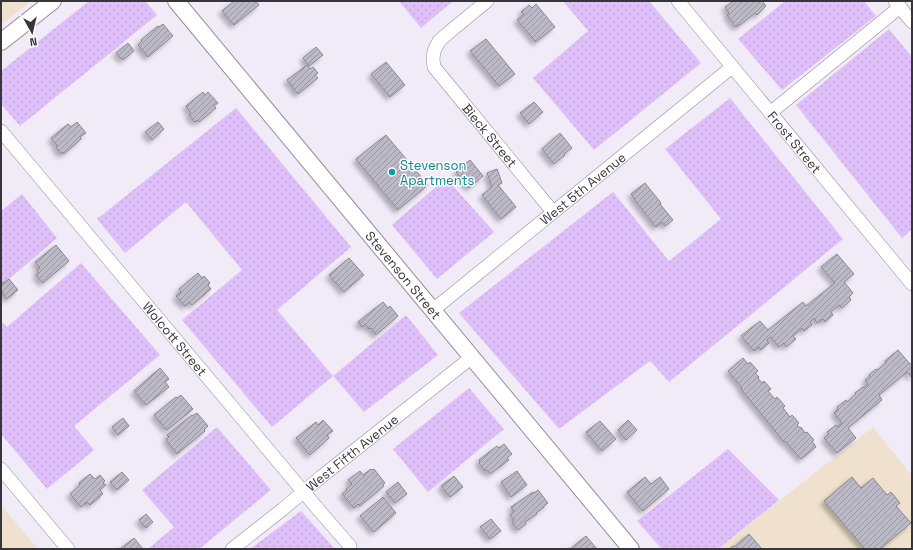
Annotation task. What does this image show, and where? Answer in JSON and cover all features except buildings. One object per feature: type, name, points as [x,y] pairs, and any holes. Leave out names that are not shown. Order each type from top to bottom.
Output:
[{"type":"street","points":[[1,42],[53,1]]},
{"type":"street","name":"Stevenson Street","points":[[176,1],[631,549]]},
{"type":"street","name":"Bieck Street","points":[[487,1],[442,38],[433,55],[433,62],[435,68],[553,212]]},
{"type":"street","name":"Frost Street","points":[[678,1],[912,284]]},
{"type":"street","points":[[770,113],[898,4],[912,22]]},
{"type":"street","name":"West 5th Avenue","points":[[433,310],[732,67]]},
{"type":"street","name":"Wolcott Street","points":[[1,131],[350,546]]},
{"type":"street","name":"West Fifth Avenue","points":[[232,549],[472,357]]},
{"type":"street","points":[[1,469],[68,549]]},
{"type":"shaded area","points":[[1,1],[31,1],[1,25]]},
{"type":"shaded area","points":[[89,1],[145,1],[157,15],[20,126],[1,104],[1,71]]},
{"type":"shaded area","points":[[399,1],[453,1],[421,28]]},
{"type":"shaded area","points":[[563,1],[649,1],[701,63],[594,150],[533,78],[588,31]]},
{"type":"shaded area","points":[[785,1],[864,1],[876,16],[782,90],[738,39]]},
{"type":"shaded area","points":[[889,29],[912,57],[912,229],[902,238],[796,105]]},
{"type":"shaded area","points":[[730,98],[843,239],[669,382],[650,361],[559,429],[459,313],[613,192],[669,261],[721,219],[665,149]]},
{"type":"shaded area","points":[[236,108],[351,247],[277,310],[333,376],[272,427],[182,320],[242,270],[186,202],[125,253],[97,219]]},
{"type":"shaded area","points":[[446,178],[494,232],[437,279],[392,225]]},
{"type":"shaded area","points":[[22,194],[57,238],[1,286],[1,211]]},
{"type":"shaded area","points":[[81,263],[160,355],[74,426],[94,450],[47,489],[1,434],[1,321],[7,327]]},
{"type":"shaded area","points":[[406,315],[438,355],[364,412],[333,376]]},
{"type":"shaded area","points":[[469,388],[504,429],[428,492],[393,449]]},
{"type":"shaded area","points":[[217,427],[271,490],[199,549],[148,549],[174,527],[142,490]]},
{"type":"shaded area","points":[[873,427],[912,476],[912,549],[718,549]]},
{"type":"shaded area","points":[[728,449],[779,500],[718,549],[662,549],[637,521]]},
{"type":"shaded area","points":[[1,505],[38,549],[1,549]]},
{"type":"shaded area","points":[[301,511],[335,549],[250,549]]},
{"type":"place","name":"Stevenson Apartments","points":[[392,172]]}]
